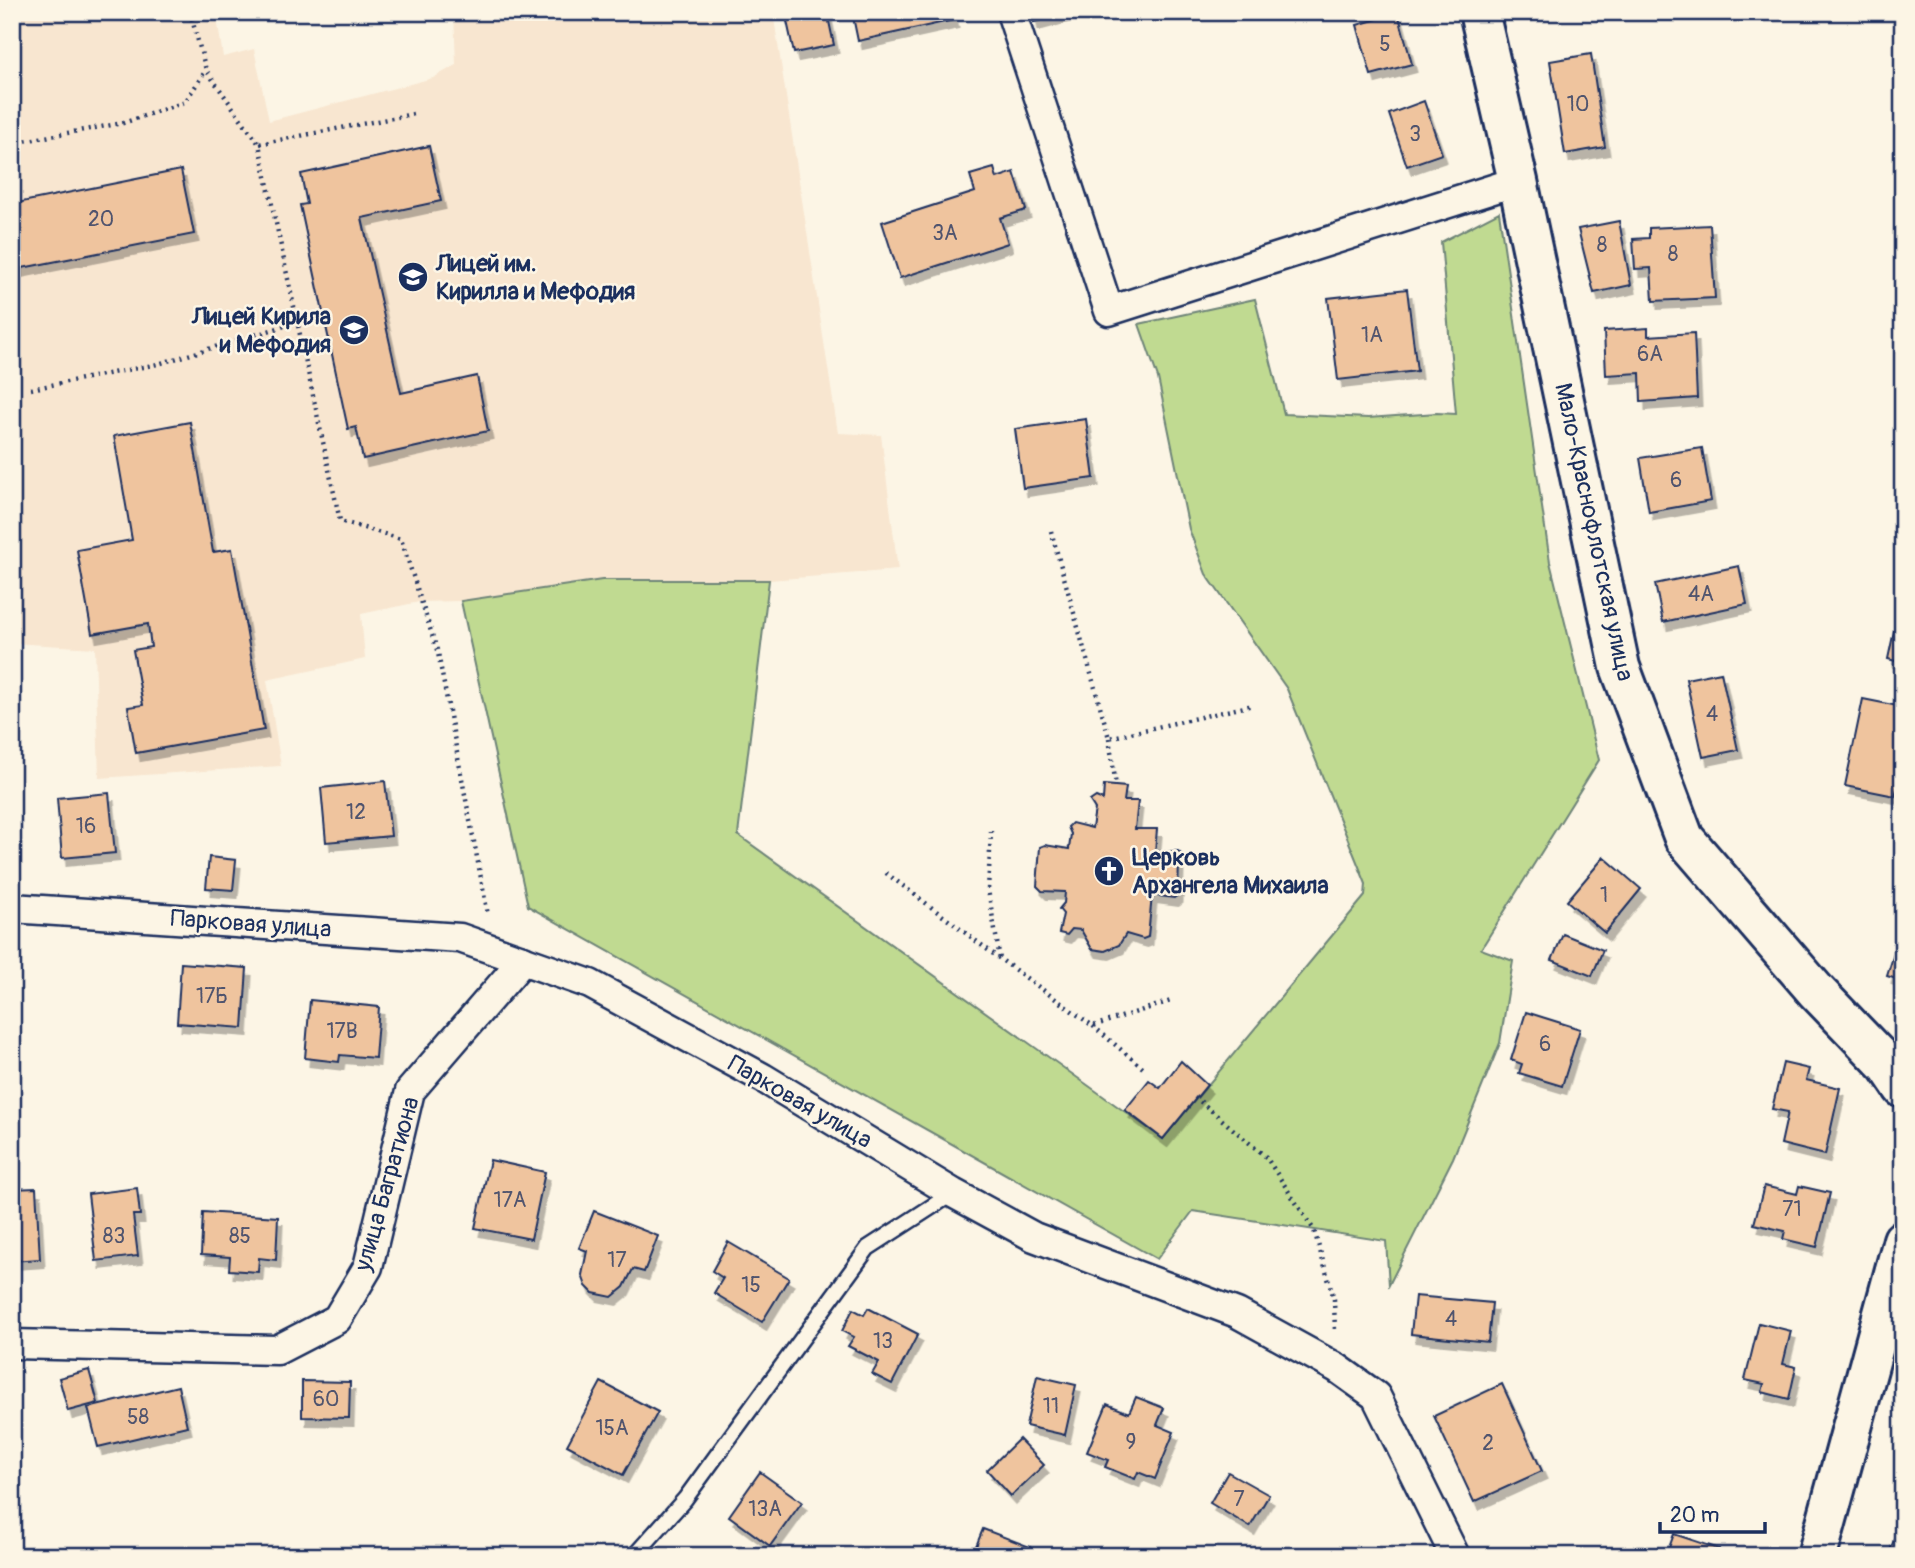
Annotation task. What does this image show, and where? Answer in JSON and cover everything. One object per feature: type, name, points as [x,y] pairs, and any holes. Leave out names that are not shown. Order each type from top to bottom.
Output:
[{"type":"street","points":[[1011,12],[1110,311],[1518,181]]},
{"type":"street","name":"Мало-Краснофлотская улица","points":[[1479,12],[1518,181],[1620,667],[1684,838],[1816,991],[1888,1066],[1903,1088]]},
{"type":"street","name":"Парковая улица","points":[[12,908],[460,938],[601,990],[762,1078],[953,1193],[1034,1237],[1237,1313],[1337,1368],[1376,1396],[1455,1556]]},
{"type":"street","name":"улица Багратиона","points":[[12,1344],[277,1350],[337,1319],[368,1267],[410,1091],[523,960]]},
{"type":"street","points":[[1817,1556],[1903,1240]]},
{"type":"lane","points":[[634,1556],[685,1499],[868,1248],[953,1193]]},
{"type":"path","points":[[190,12],[206,70],[259,144],[340,522],[401,539],[438,653],[495,951]]},
{"type":"path","points":[[12,143],[123,123],[185,102],[206,70]]},
{"type":"path","points":[[259,144],[413,114]]},
{"type":"path","points":[[31,389],[158,364],[298,322]]},
{"type":"path","points":[[1052,531],[1109,738],[1116,786]]},
{"type":"path","points":[[1109,738],[1253,705]]},
{"type":"path","points":[[991,831],[988,890],[1000,959]]},
{"type":"path","points":[[886,873],[1093,1027],[1144,1069]]},
{"type":"path","points":[[1093,1027],[1174,1000]]},
{"type":"path","points":[[1195,1097],[1266,1157],[1314,1230],[1334,1300],[1337,1368]]},
{"type":"shaded area","name":"Лицей им. Кирилла и Мефодия","points":[[12,12],[216,12],[223,57],[254,49],[269,121],[433,78],[456,65],[454,12],[773,12],[838,433],[881,435],[898,570],[769,580],[602,580],[461,601],[419,602],[361,614],[365,659],[267,680],[281,766],[99,778],[95,648],[12,643]]},
{"type":"green space","points":[[1499,212],[1550,562],[1599,760],[1481,949],[1513,961],[1500,1043],[1453,1158],[1389,1285],[1386,1241],[1193,1211],[1157,1259],[528,906],[461,601],[602,580],[769,580],[738,835],[1163,1139],[1365,896],[1366,884],[1287,689],[1206,574],[1189,529],[1158,378],[1139,324],[1255,299],[1284,414],[1368,418],[1456,414],[1441,242]]},
{"type":"building","points":[[785,12],[827,12],[834,45],[794,53]]},
{"type":"building","points":[[852,12],[952,12],[954,20],[858,41]]},
{"type":"building","points":[[1032,12],[1071,12],[1034,22]]},
{"type":"building","points":[[1398,13],[1412,64],[1371,75],[1357,25]]},
{"type":"building","points":[[1591,54],[1605,147],[1565,154],[1550,61]]},
{"type":"building","points":[[1424,101],[1442,154],[1407,166],[1389,114]]},
{"type":"building","points":[[429,146],[441,201],[362,218],[401,393],[477,376],[488,431],[363,459],[356,427],[348,429],[300,205],[307,204],[301,174]]},
{"type":"building","points":[[994,168],[997,178],[1014,172],[1026,210],[1000,218],[1008,243],[900,278],[882,222],[975,192],[970,175]]},
{"type":"building","points":[[181,170],[194,234],[12,270],[12,204]]},
{"type":"building","points":[[1619,221],[1631,285],[1594,293],[1578,229]]},
{"type":"building","points":[[1710,225],[1715,298],[1653,301],[1651,268],[1635,269],[1633,239],[1649,238],[1649,228]]},
{"type":"building","points":[[1407,289],[1417,371],[1338,380],[1328,298]]},
{"type":"building","points":[[1648,328],[1648,336],[1694,333],[1697,398],[1641,402],[1640,373],[1606,375],[1604,331]]},
{"type":"building","points":[[1086,419],[1094,478],[1023,488],[1015,429]]},
{"type":"building","points":[[190,422],[213,552],[232,549],[264,730],[136,753],[128,707],[143,705],[133,650],[151,647],[148,624],[92,634],[77,550],[132,540],[114,436]]},
{"type":"building","points":[[1702,448],[1711,501],[1649,512],[1640,458]]},
{"type":"building","points":[[1739,566],[1747,604],[1663,622],[1655,584]]},
{"type":"building","points":[[1894,631],[1903,633],[1903,663],[1888,659]]},
{"type":"building","points":[[1721,672],[1738,750],[1703,757],[1686,679]]},
{"type":"building","points":[[1863,699],[1903,707],[1903,766],[1895,796],[1845,786]]},
{"type":"building","points":[[385,781],[391,836],[326,842],[321,788]]},
{"type":"building","name":"Церковь Архангела Михаила","points":[[1104,785],[1126,787],[1124,801],[1138,801],[1135,829],[1157,829],[1155,852],[1178,851],[1183,856],[1179,860],[1178,895],[1174,898],[1152,895],[1148,937],[1143,939],[1126,934],[1119,945],[1105,951],[1092,949],[1081,930],[1072,929],[1067,935],[1059,933],[1063,914],[1059,909],[1064,903],[1065,892],[1042,891],[1037,886],[1040,847],[1045,845],[1069,849],[1071,834],[1068,827],[1072,823],[1092,828],[1095,809],[1090,801],[1096,797],[1103,800]]},
{"type":"building","points":[[109,793],[115,853],[62,858],[57,798]]},
{"type":"building","points":[[209,857],[236,860],[233,890],[206,888]]},
{"type":"building","points":[[1604,857],[1641,889],[1605,933],[1567,901]]},
{"type":"building","points":[[1903,925],[1903,981],[1887,976]]},
{"type":"building","points":[[1563,934],[1603,950],[1592,976],[1552,960]]},
{"type":"building","points":[[181,963],[247,968],[243,1028],[177,1023]]},
{"type":"building","points":[[310,1000],[379,1007],[375,1058],[340,1055],[339,1062],[305,1058]]},
{"type":"building","points":[[1526,1012],[1580,1029],[1562,1086],[1519,1073],[1522,1064],[1511,1060]]},
{"type":"building","points":[[1181,1061],[1207,1085],[1163,1139],[1125,1110],[1149,1080],[1160,1088]]},
{"type":"building","points":[[1783,1063],[1809,1069],[1806,1080],[1840,1088],[1825,1155],[1781,1144],[1788,1112],[1772,1109]]},
{"type":"building","points":[[490,1160],[545,1172],[531,1239],[475,1228]]},
{"type":"building","points":[[1764,1186],[1797,1194],[1799,1186],[1830,1193],[1817,1247],[1783,1239],[1785,1231],[1754,1224]]},
{"type":"building","points":[[36,1188],[40,1259],[12,1261],[12,1189]]},
{"type":"building","points":[[137,1188],[140,1215],[133,1215],[138,1256],[96,1261],[88,1194]]},
{"type":"building","points":[[594,1211],[658,1236],[644,1272],[633,1269],[624,1287],[612,1297],[593,1293],[586,1286],[582,1275],[587,1251],[579,1248]]},
{"type":"building","points":[[203,1212],[278,1217],[276,1260],[259,1258],[258,1272],[229,1270],[230,1257],[201,1255]]},
{"type":"building","points":[[728,1242],[789,1278],[762,1322],[714,1293],[723,1278],[712,1271]]},
{"type":"building","points":[[1415,1296],[1492,1303],[1488,1342],[1411,1334]]},
{"type":"building","points":[[868,1308],[918,1334],[892,1384],[872,1374],[879,1362],[848,1346],[854,1337],[842,1331],[853,1309],[864,1315]]},
{"type":"building","points":[[1759,1323],[1791,1331],[1783,1364],[1796,1367],[1789,1399],[1762,1392],[1764,1384],[1745,1380]]},
{"type":"building","points":[[89,1370],[98,1403],[68,1411],[59,1378]]},
{"type":"building","points":[[1037,1376],[1076,1385],[1065,1435],[1026,1426]]},
{"type":"building","points":[[302,1381],[350,1382],[349,1418],[302,1417]]},
{"type":"building","points":[[601,1382],[658,1412],[623,1475],[567,1445]]},
{"type":"building","points":[[1502,1384],[1542,1471],[1474,1502],[1434,1416]]},
{"type":"building","points":[[178,1386],[187,1426],[98,1447],[88,1408]]},
{"type":"building","points":[[1136,1397],[1164,1408],[1157,1425],[1174,1432],[1155,1479],[1138,1472],[1135,1479],[1105,1467],[1108,1460],[1087,1452],[1107,1404],[1129,1413]]},
{"type":"building","points":[[1019,1439],[1044,1465],[1011,1496],[987,1470]]},
{"type":"building","points":[[760,1472],[802,1502],[770,1546],[729,1516]]},
{"type":"building","points":[[1228,1472],[1269,1495],[1250,1527],[1210,1503]]},
{"type":"building","points":[[1903,1515],[1903,1556],[1888,1556]]},
{"type":"building","points":[[983,1529],[1030,1547],[1026,1556],[972,1556]]},
{"type":"building","points":[[1674,1534],[1719,1549],[1717,1556],[1666,1556]]},
{"type":"place","name":"Лицей им. Кирилла и Мефодия","points":[[413,277]]},
{"type":"place","name":"Лицей Кирила и Мефодия","points":[[354,330]]},
{"type":"place","name":"Церковь Архангела Михаила","points":[[1109,871]]}]
